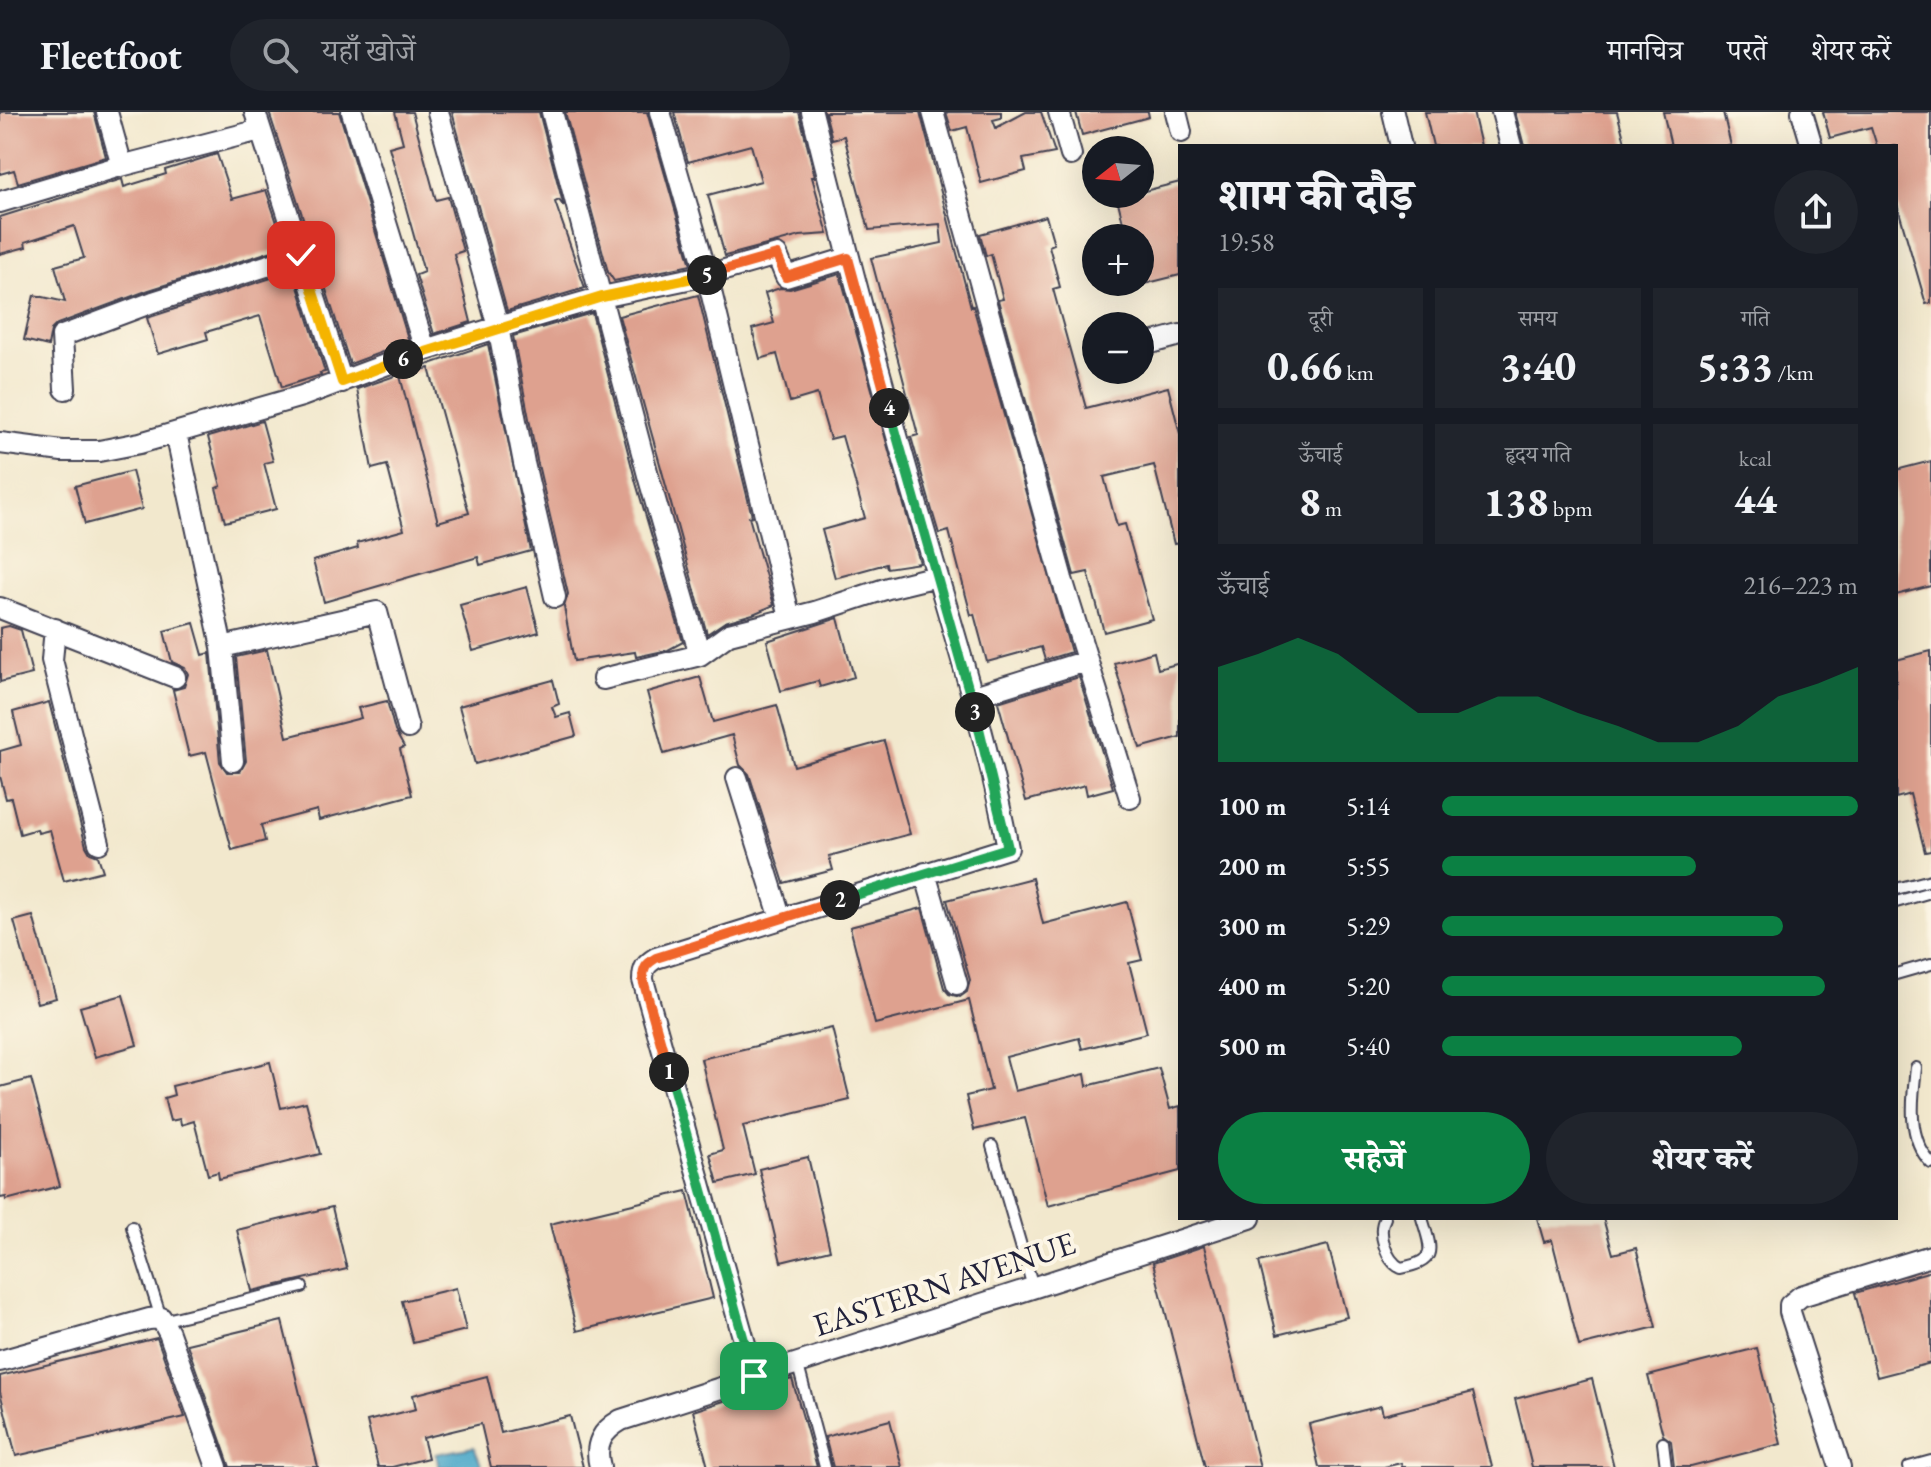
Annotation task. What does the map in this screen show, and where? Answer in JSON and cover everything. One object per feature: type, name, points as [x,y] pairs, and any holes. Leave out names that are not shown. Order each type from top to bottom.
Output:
[{"type":"street","points":[[107,112],[120,159],[117,167]]},
{"type":"street","points":[[352,112],[425,350]]},
{"type":"street","points":[[438,112],[498,327],[524,463],[555,597]]},
{"type":"street","points":[[552,112],[649,479],[700,655]]},
{"type":"street","points":[[660,112],[707,275],[790,618]]},
{"type":"street","points":[[754,1376],[643,971],[656,958],[1008,848],[971,697],[848,258],[812,112]]},
{"type":"street","points":[[933,112],[977,281],[1086,661],[1130,798]]},
{"type":"street","points":[[1059,112],[1071,155]]},
{"type":"street","points":[[1393,112],[1401,144]]},
{"type":"street","points":[[1502,112],[1510,144]]},
{"type":"street","points":[[1802,112],[1811,144]]},
{"type":"street","points":[[0,202],[258,121],[342,382]]},
{"type":"street","points":[[65,389],[62,336],[153,302],[301,255]]},
{"type":"street","points":[[0,443],[28,448],[99,451],[176,433],[342,382],[425,350],[602,297],[707,275],[777,255],[786,277],[848,258]]},
{"type":"street","points":[[1154,342],[1178,336]]},
{"type":"street","points":[[176,433],[222,647],[233,761]]},
{"type":"street","points":[[603,679],[700,655],[729,634],[937,576]]},
{"type":"street","points":[[0,608],[175,677]]},
{"type":"street","points":[[222,647],[377,612],[408,728]]},
{"type":"street","points":[[55,629],[52,660],[99,843]]},
{"type":"street","points":[[971,697],[1086,661]]},
{"type":"street","points":[[737,778],[781,919]]},
{"type":"street","points":[[925,873],[957,984]]},
{"type":"street","name":"EASTERN AVENUE","points":[[600,1467],[598,1443],[605,1429],[621,1420],[1244,1220]]},
{"type":"street","points":[[1840,1467],[1790,1305],[1801,1296],[1931,1256]]},
{"type":"street","points":[[0,1361],[157,1317],[162,1321],[217,1467]]},
{"type":"lane","points":[[1898,888],[1931,880]]},
{"type":"lane","points":[[1898,901],[1931,892]]},
{"type":"lane","points":[[1898,973],[1931,964]]},
{"type":"lane","points":[[1916,1068],[1912,1110],[1914,1126],[1920,1147],[1931,1163]]},
{"type":"lane","points":[[992,1146],[1033,1287]]},
{"type":"lane","points":[[1384,1220],[1381,1228],[1384,1241],[1391,1261],[1401,1268],[1424,1262],[1430,1256],[1423,1220]]},
{"type":"lane","points":[[132,1227],[162,1321],[302,1287]]},
{"type":"lane","points":[[797,1362],[825,1467]]},
{"type":"lane","points":[[1663,1443],[1666,1467]]},
{"type":"lane","points":[[1909,1467],[1931,1461]]},
{"type":"water","points":[[474,1447],[482,1467],[439,1467],[436,1454]]},
{"type":"building","points":[[0,112],[94,112],[106,157],[18,183],[14,170],[0,174]]},
{"type":"building","points":[[269,112],[339,112],[409,342],[350,364]]},
{"type":"building","points":[[395,112],[412,112],[436,200],[448,197],[463,251],[454,254],[471,322],[434,334],[416,275],[424,272],[389,147],[403,143]]},
{"type":"building","points":[[452,112],[539,112],[564,207],[559,200],[555,202],[585,288],[507,311]]},
{"type":"building","points":[[565,112],[647,112],[691,265],[614,281],[608,272]]},
{"type":"building","points":[[674,112],[799,112],[828,234],[800,236],[725,256],[708,195],[761,181],[751,145],[688,162]]},
{"type":"building","points":[[825,112],[920,112],[971,307],[1071,652],[1045,660],[1041,647],[987,662],[949,531],[939,534],[933,514],[911,437],[918,435],[871,258],[942,243],[940,224],[869,230],[844,136],[832,139]]},
{"type":"building","points":[[946,112],[1001,112],[1001,118],[993,120],[996,128],[1026,112],[1041,112],[1055,153],[1023,159],[1026,171],[981,183],[967,127],[952,131]]},
{"type":"building","points":[[1076,112],[1148,112],[1149,117],[1082,135]]},
{"type":"building","points":[[1425,112],[1473,112],[1481,144],[1433,144]]},
{"type":"building","points":[[1515,112],[1617,112],[1625,144],[1523,144]]},
{"type":"building","points":[[1663,112],[1723,112],[1731,144],[1671,144]]},
{"type":"building","points":[[1823,112],[1931,112],[1931,303],[1926,304],[1898,208],[1898,144],[1876,144],[1871,127],[1830,138]]},
{"type":"building","points":[[217,154],[232,199],[266,190],[285,247],[149,290],[57,324],[51,330],[48,346],[24,340],[34,295],[65,302],[55,266],[84,258],[74,226],[25,242],[26,247],[0,254],[0,217],[122,179],[124,187]]},
{"type":"building","points":[[1178,183],[1178,276],[1154,282],[1154,224],[1124,224],[1120,208],[1154,208],[1154,189]]},
{"type":"building","points":[[1046,216],[1054,244],[1049,246],[1060,287],[1053,289],[1086,408],[1168,387],[1178,426],[1178,543],[1174,544],[1154,465],[1104,477],[1117,526],[1125,524],[1152,619],[1104,632],[1088,572],[1074,575],[998,300],[1003,299],[991,254],[986,256],[980,234]]},
{"type":"building","points":[[293,271],[325,372],[321,375],[282,387],[260,316],[206,332],[208,339],[158,354],[147,318]]},
{"type":"building","points":[[840,274],[920,563],[887,568],[886,564],[835,578],[822,530],[865,518],[842,436],[830,439],[817,394],[790,402],[777,354],[760,359],[752,329],[774,323],[765,293]]},
{"type":"building","points":[[698,295],[752,516],[749,517],[774,605],[725,622],[707,634],[619,316]]},
{"type":"building","points":[[592,313],[636,483],[683,642],[668,650],[636,657],[635,652],[574,661],[564,607],[568,594],[513,336]]},
{"type":"building","points":[[488,344],[531,551],[480,565],[478,557],[324,602],[313,561],[358,548],[357,543],[404,530],[387,465],[372,469],[357,389]],"holes":[[[429,368],[469,513],[438,522],[400,376]]]},
{"type":"building","points":[[262,421],[273,461],[264,463],[276,509],[225,522],[216,488],[221,486],[208,437]]},
{"type":"building","points":[[1931,461],[1931,586],[1898,594],[1898,469]]},
{"type":"building","points":[[132,471],[142,509],[85,524],[75,486]]},
{"type":"building","points":[[527,587],[539,632],[473,651],[460,605]]},
{"type":"building","points":[[838,618],[854,677],[820,687],[818,681],[781,691],[767,641]]},
{"type":"building","points":[[194,623],[203,655],[210,653],[220,762],[227,772],[240,772],[246,761],[236,657],[267,650],[287,737],[361,718],[358,708],[387,701],[395,731],[404,747],[400,749],[412,795],[319,820],[317,810],[261,825],[265,841],[232,850],[206,752],[189,756],[173,690],[184,687],[188,674],[185,668],[172,662],[164,631]]},
{"type":"building","points":[[9,626],[21,630],[32,674],[0,682],[0,628]]},
{"type":"building","points":[[1931,651],[1931,851],[1925,852],[1910,794],[1898,797],[1898,659]]},
{"type":"building","points":[[1154,652],[1158,669],[1178,664],[1178,738],[1140,748],[1114,663]]},
{"type":"building","points":[[700,677],[713,722],[777,705],[794,766],[884,741],[910,834],[829,856],[833,870],[784,883],[749,774],[740,765],[732,735],[664,754],[647,692]]},
{"type":"building","points":[[1079,677],[1113,788],[1087,795],[1085,785],[1026,801],[998,702]]},
{"type":"building","points":[[553,680],[559,704],[552,707],[556,717],[570,713],[576,736],[475,764],[459,706]]},
{"type":"building","points":[[49,702],[86,846],[90,853],[98,856],[103,871],[64,881],[50,830],[38,833],[37,829],[20,834],[11,798],[6,799],[0,776],[0,751],[21,745],[13,712]]},
{"type":"building","points":[[1032,878],[1043,924],[1127,902],[1142,960],[1129,963],[1147,1033],[1082,1049],[1079,1038],[1006,1057],[1015,1091],[1085,1074],[1087,1086],[1159,1068],[1170,1109],[1178,1107],[1178,1172],[1048,1206],[1025,1118],[974,1130],[966,1096],[991,1090],[969,1000],[875,1024],[850,927],[922,908],[944,988],[949,994],[960,997],[967,992],[970,980],[947,900]]},
{"type":"building","points":[[33,916],[56,998],[37,1003],[14,921]]},
{"type":"building","points":[[123,995],[137,1045],[95,1057],[80,1007]]},
{"type":"building","points":[[832,1028],[850,1100],[743,1126],[755,1174],[718,1183],[710,1154],[723,1150],[701,1059]]},
{"type":"building","points":[[270,1062],[281,1108],[306,1102],[320,1154],[219,1179],[218,1172],[208,1175],[194,1121],[181,1125],[180,1119],[170,1121],[164,1098],[174,1095],[172,1086]]},
{"type":"building","points":[[31,1079],[60,1186],[6,1200],[6,1197],[0,1198],[0,1087]]},
{"type":"building","points":[[808,1157],[830,1250],[781,1262],[759,1169]]},
{"type":"building","points":[[687,1191],[713,1298],[577,1331],[550,1224]]},
{"type":"building","points":[[332,1207],[347,1269],[252,1291],[237,1230]]},
{"type":"building","points":[[1538,1220],[1604,1220],[1613,1254],[1636,1248],[1656,1327],[1579,1346],[1552,1240],[1544,1242]]},
{"type":"building","points":[[1328,1245],[1347,1317],[1277,1335],[1259,1262]]},
{"type":"building","points":[[1204,1246],[1260,1467],[1205,1467],[1153,1263]]},
{"type":"building","points":[[1931,1271],[1931,1363],[1877,1377],[1855,1293]]},
{"type":"building","points":[[456,1288],[466,1330],[413,1343],[402,1301]]},
{"type":"building","points":[[282,1321],[318,1467],[230,1467],[187,1344]]},
{"type":"building","points":[[157,1338],[185,1417],[16,1456],[0,1392],[0,1376]]},
{"type":"building","points":[[1757,1348],[1781,1444],[1691,1467],[1674,1467],[1671,1441],[1663,1435],[1648,1376]]},
{"type":"building","points":[[487,1376],[501,1433],[570,1416],[583,1467],[491,1467],[481,1424],[423,1438],[428,1458],[392,1467],[378,1467],[367,1421],[416,1409],[413,1395]]},
{"type":"building","points":[[792,1379],[817,1467],[708,1467],[693,1411]]},
{"type":"building","points":[[1592,1379],[1614,1467],[1532,1467],[1515,1399]]},
{"type":"building","points":[[1473,1392],[1492,1467],[1402,1467],[1401,1463],[1384,1467],[1319,1467],[1309,1424],[1381,1406],[1383,1415]]},
{"type":"building","points":[[890,1420],[902,1467],[833,1467],[825,1437]]},
{"type":"route","points":[[301,255],[342,382],[425,350],[602,297],[707,275],[777,255],[786,277],[848,258],[953,630],[1008,848],[656,958],[643,971],[754,1376]]}]
